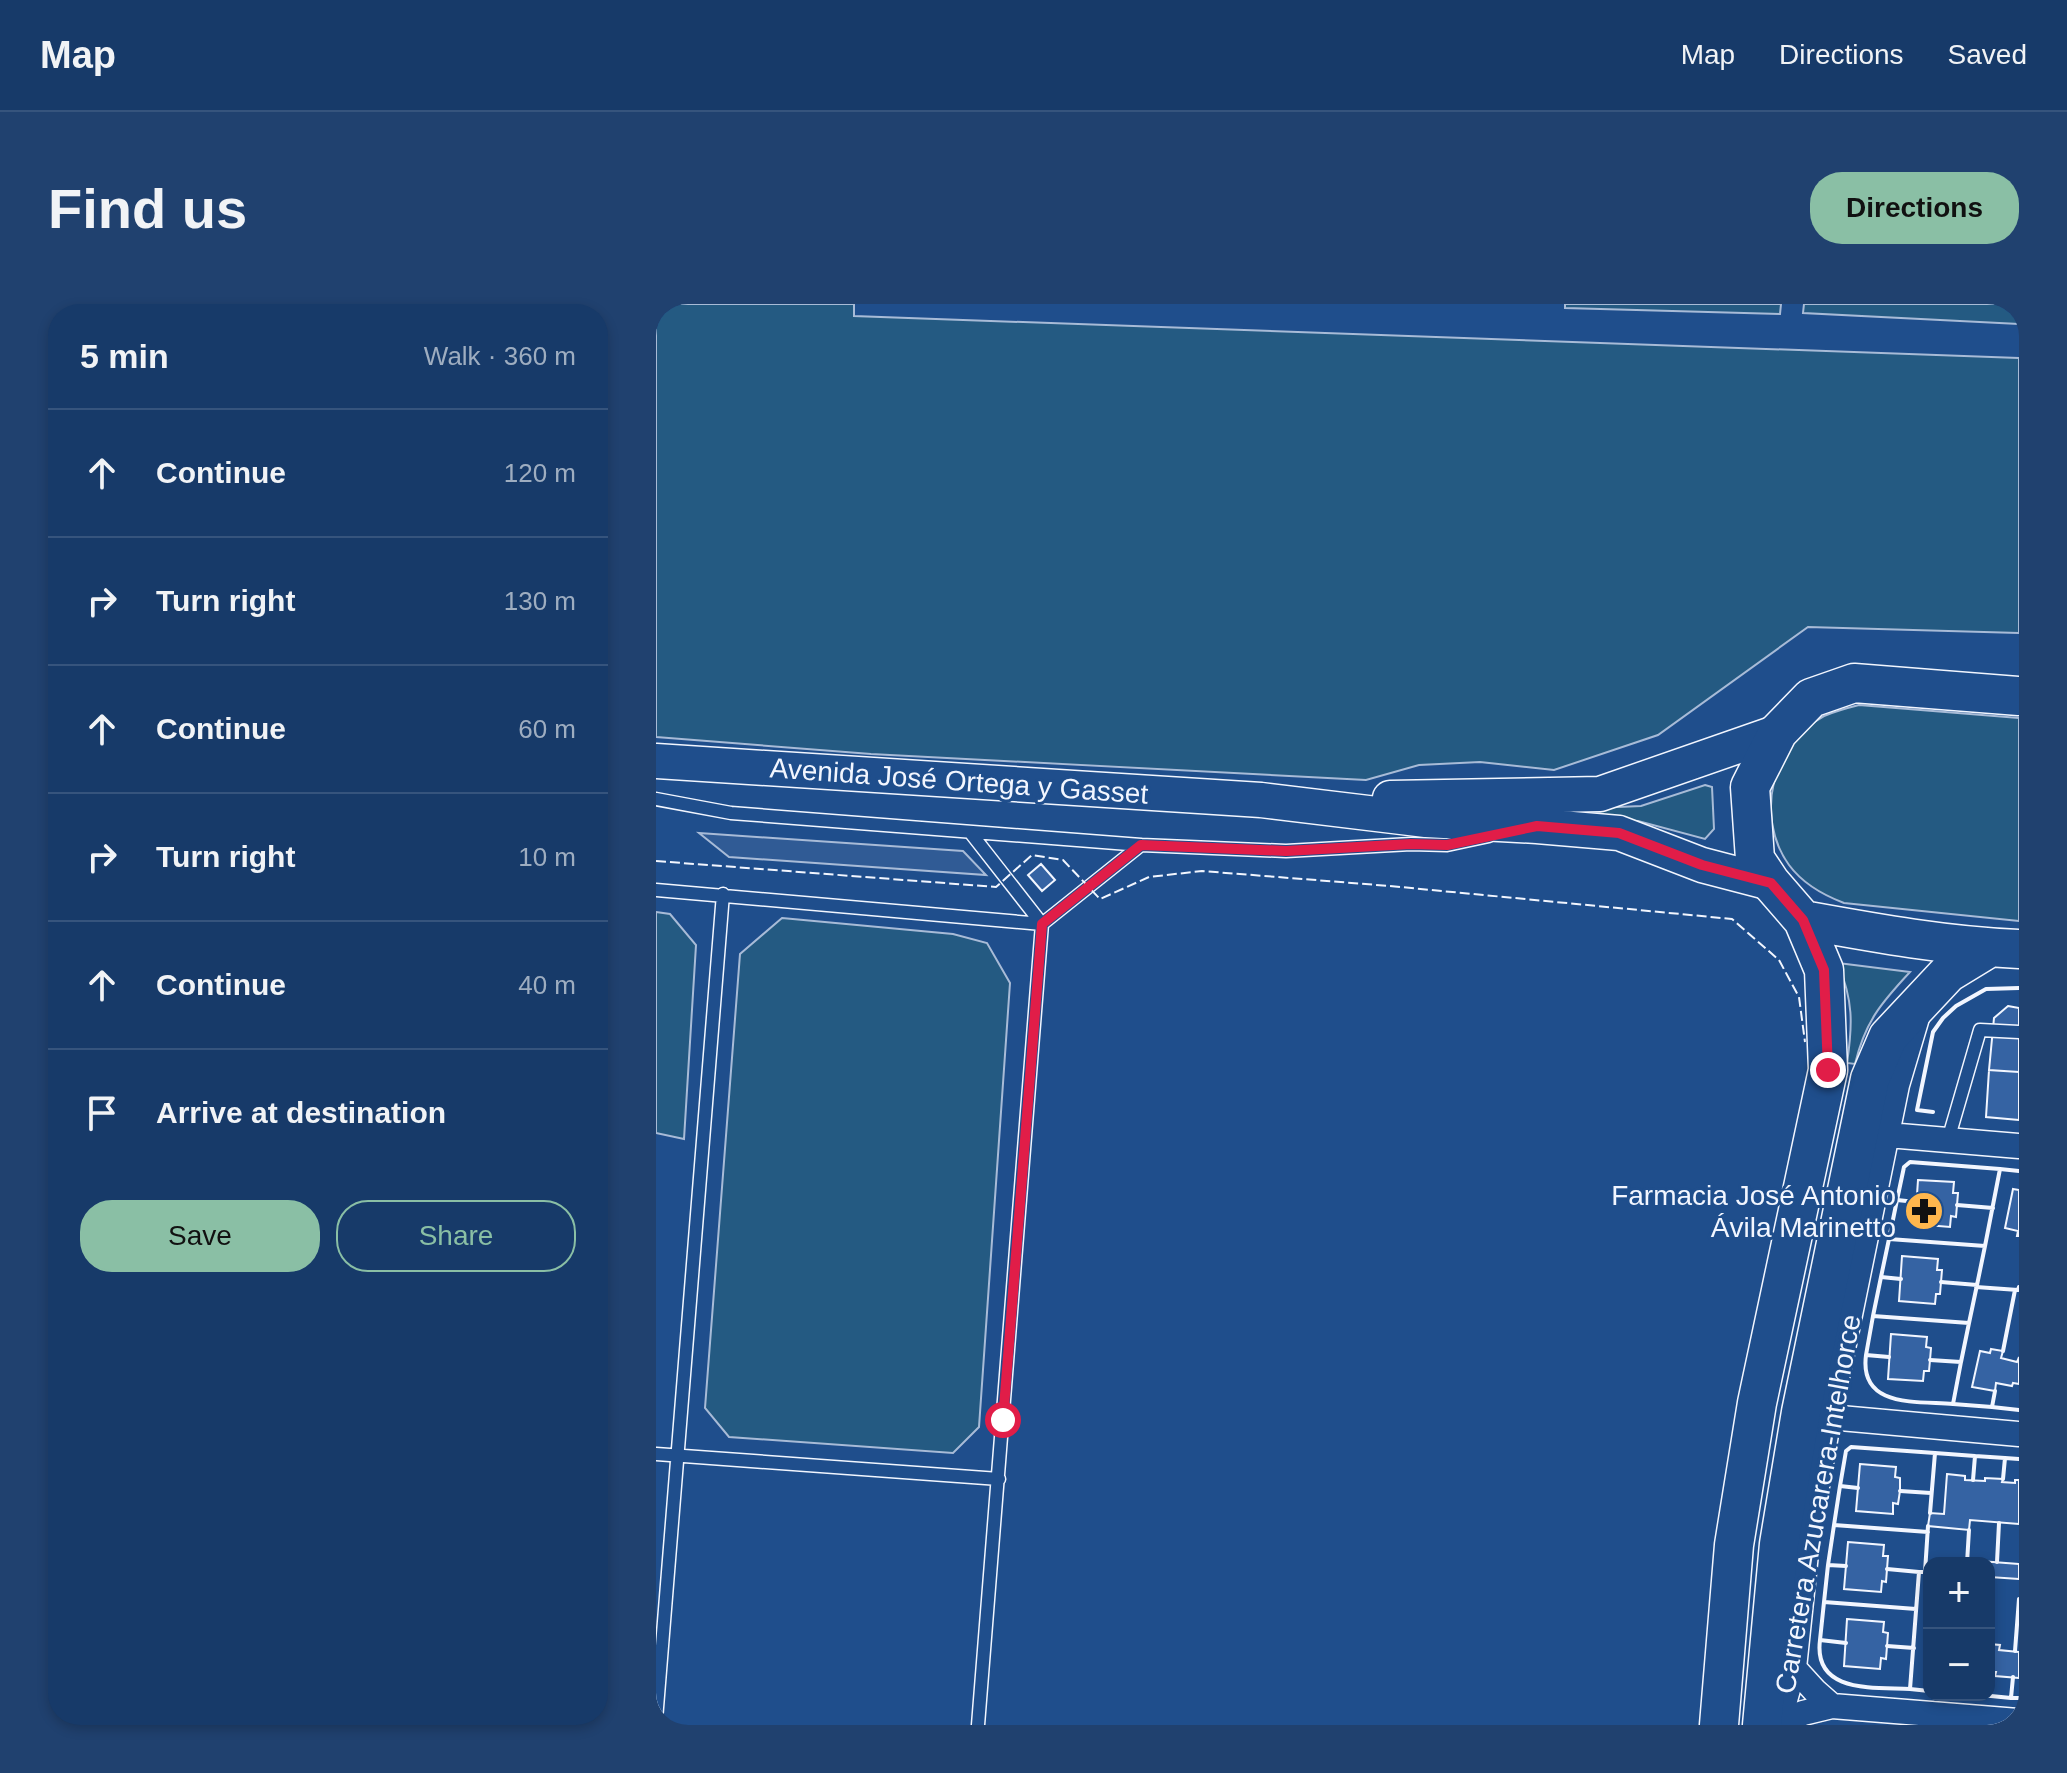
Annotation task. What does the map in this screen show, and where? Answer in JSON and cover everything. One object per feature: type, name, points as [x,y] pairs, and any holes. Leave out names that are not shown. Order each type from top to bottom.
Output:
[{"type":"main road","points":[[1719,1725],[1734,1545],[1757,1403],[1828,1070],[1824,970],[1803,920],[1755,859],[1750,787],[1778,732],[1811,698],[1854,683],[2019,696]]},
{"type":"main road","name":"Avenida José Ortega y Gasset","points":[[1261,800],[1600,794],[1778,732]]},
{"type":"main road","name":"Avenida José Ortega y Gasset","points":[[656,761],[1261,800],[1426,820],[1619,833],[1702,865],[1771,883]]},
{"type":"main road","points":[[1803,920],[1897,937],[2004,949]]},
{"type":"main road","name":"Carretera Azucarera-Intelhorce","points":[[1762,1725],[1779,1544],[1801,1412],[1870,1079],[1888,1037],[1948,973],[2004,949]]},
{"type":"street","name":"Carretera Azucarera-Intelhorce","points":[[1779,1725],[1794,1668],[1807,1544],[1829,1417],[1897,1085],[1922,1003]]},
{"type":"street","points":[[1888,1135],[2019,1146]]},
{"type":"street","points":[[1829,1417],[2019,1434]]},
{"type":"street","points":[[1794,1668],[1832,1706]]},
{"type":"street","points":[[1779,1725],[1803,1713],[1832,1706],[2019,1721]]},
{"type":"lane","points":[[656,799],[731,813],[1141,845],[1286,851],[1447,845],[1537,826]]},
{"type":"lane","points":[[970,832],[1042,924],[978,1725]]},
{"type":"lane","points":[[656,890],[1042,924],[1141,845]]},
{"type":"lane","points":[[656,1720],[723,894]]},
{"type":"lane","points":[[1948,1140],[1980,1030],[2019,1032]]},
{"type":"lane","points":[[656,1454],[999,1479]]},
{"type":"shaded area","points":[[656,304],[854,304],[854,316],[2019,358],[2019,633],[1808,627],[1658,735],[1554,770],[1480,762],[1419,765],[1366,780],[871,754],[656,737]]},
{"type":"shaded area","points":[[1565,304],[1781,304],[1780,314],[1565,308]]},
{"type":"shaded area","points":[[1804,304],[2019,304],[2019,324],[1803,313]]},
{"type":"shaded area","points":[[1859,705],[2019,718],[2019,921],[1844,903],[1814,888],[1789,865],[1778,846],[1772,825],[1774,783],[1781,763],[1806,728],[1824,716]]},
{"type":"shaded area","points":[[1705,785],[1712,787],[1714,829],[1705,839],[1638,821],[1460,808],[1641,806]]},
{"type":"shaded area","points":[[699,833],[963,851],[986,875],[729,857]]},
{"type":"shaded area","points":[[656,912],[670,914],[696,945],[684,1139],[656,1133]]},
{"type":"shaded area","points":[[782,918],[953,934],[987,943],[1010,983],[979,1427],[953,1453],[729,1437],[705,1408],[740,954]]},
{"type":"shaded area","points":[[1838,963],[1910,972],[1875,1014],[1855,1064],[1847,1063],[1850,1012],[1847,989]]},
{"type":"building","points":[[1041,864],[1055,880],[1042,891],[1028,875]]},
{"type":"building","points":[[2008,1006],[2019,1008],[2019,1072],[1989,1070],[1994,1018]]},
{"type":"building","points":[[1989,1070],[2019,1072],[2019,1120],[1986,1117]]},
{"type":"building","points":[[1918,1180],[1954,1182],[1953,1193],[1958,1193],[1956,1217],[1951,1216],[1950,1227],[1915,1224]]},
{"type":"building","points":[[2013,1189],[2019,1190],[2019,1236],[2018,1231],[2005,1228]]},
{"type":"building","points":[[1902,1256],[1938,1259],[1937,1270],[1942,1270],[1940,1294],[1936,1294],[1935,1304],[1899,1301]]},
{"type":"building","points":[[1891,1334],[1927,1337],[1926,1347],[1931,1348],[1929,1371],[1924,1371],[1923,1381],[1888,1379]]},
{"type":"building","points":[[1991,1349],[2003,1351],[2001,1358],[2017,1362],[2019,1357],[2019,1384],[1996,1383],[1995,1391],[1972,1387],[1980,1351],[1990,1353]]},
{"type":"building","points":[[1860,1464],[1896,1467],[1895,1477],[1900,1478],[1900,1491],[1898,1504],[1893,1503],[1893,1514],[1856,1511]]},
{"type":"building","points":[[1947,1474],[1965,1476],[1965,1480],[2003,1479],[2002,1482],[2015,1483],[2019,1480],[2019,1524],[1970,1520],[1969,1530],[1928,1526],[1930,1513],[1944,1514]]},
{"type":"building","points":[[1848,1542],[1884,1545],[1883,1556],[1888,1556],[1886,1582],[1882,1581],[1881,1592],[1844,1589]]},
{"type":"building","points":[[1995,1562],[2019,1564],[2019,1579],[1995,1577]]},
{"type":"building","points":[[1847,1619],[1884,1622],[1883,1632],[1888,1633],[1886,1659],[1881,1658],[1880,1669],[1844,1666]]},
{"type":"building","points":[[1995,1645],[2000,1645],[1999,1650],[2019,1652],[2019,1678],[1995,1676]]},
{"type":"fence","points":[[656,861],[996,887],[1032,855],[1063,860],[1100,899],[1149,877],[1202,871],[1732,919],[1779,960],[1799,997],[1805,1042]]},
{"type":"wall","points":[[1933,1112],[1917,1110],[1933,1032],[1956,1006],[1986,989],[2019,988]]},
{"type":"wall","points":[[1897,1200],[1904,1167],[1910,1162],[2000,1169],[1985,1246],[1889,1239],[1897,1200],[1916,1202]]},
{"type":"wall","points":[[2000,1169],[2019,1171]]},
{"type":"wall","points":[[1957,1205],[1993,1208]]},
{"type":"wall","points":[[1881,1277],[1889,1239]]},
{"type":"wall","points":[[1941,1282],[1977,1285],[1985,1246]]},
{"type":"wall","points":[[1901,1279],[1881,1277],[1873,1316],[1969,1323],[1977,1285]]},
{"type":"wall","points":[[1976,1287],[2018,1290],[2019,1287]]},
{"type":"wall","points":[[2003,1351],[2015,1290]]},
{"type":"wall","points":[[1873,1316],[1866,1355],[1889,1357]]},
{"type":"wall","points":[[1961,1362],[1969,1323]]},
{"type":"wall","points":[[1866,1355],[1866,1372],[1871,1385],[1881,1393],[1907,1401],[1953,1404],[1961,1362],[1930,1360]]},
{"type":"wall","points":[[1953,1404],[1992,1407],[1995,1391]]},
{"type":"wall","points":[[1992,1407],[2019,1410]]},
{"type":"wall","points":[[1858,1488],[1840,1486],[1846,1451],[1851,1447],[1935,1453]]},
{"type":"wall","points":[[1930,1513],[1935,1453],[1975,1456],[1973,1480]]},
{"type":"wall","points":[[1975,1456],[2005,1458],[2003,1479]]},
{"type":"wall","points":[[2005,1458],[2019,1459]]},
{"type":"wall","points":[[1840,1486],[1834,1525],[1928,1532]]},
{"type":"wall","points":[[1900,1491],[1931,1493]]},
{"type":"wall","points":[[1997,1562],[1999,1523]]},
{"type":"wall","points":[[1828,1565],[1834,1525]]},
{"type":"wall","points":[[1926,1557],[1928,1526]]},
{"type":"wall","points":[[1967,1557],[1969,1530]]},
{"type":"wall","points":[[1846,1566],[1828,1565],[1824,1602],[1916,1609]]},
{"type":"wall","points":[[1887,1569],[1919,1572]]},
{"type":"wall","points":[[1923,1572],[1919,1572],[1910,1689],[1923,1690]]},
{"type":"wall","points":[[2015,1651],[2019,1599]]},
{"type":"wall","points":[[1824,1602],[1820,1640],[1846,1643]]},
{"type":"wall","points":[[1820,1640],[1820,1658],[1826,1670],[1836,1679],[1864,1687],[1910,1689]]},
{"type":"wall","points":[[1887,1646],[1914,1648]]},
{"type":"wall","points":[[2013,1677],[2011,1698],[2019,1698]]},
{"type":"wall","points":[[1995,1696],[2011,1698]]},
{"type":"place","name":"Farmacia José Antonio Ávila Marinetto","points":[[1924,1211]]},
{"type":"route","points":[[1003,1420],[1042,924],[1141,845],[1286,851],[1447,845],[1537,826],[1619,833],[1702,865],[1771,883],[1803,920],[1824,970],[1828,1070]]}]
